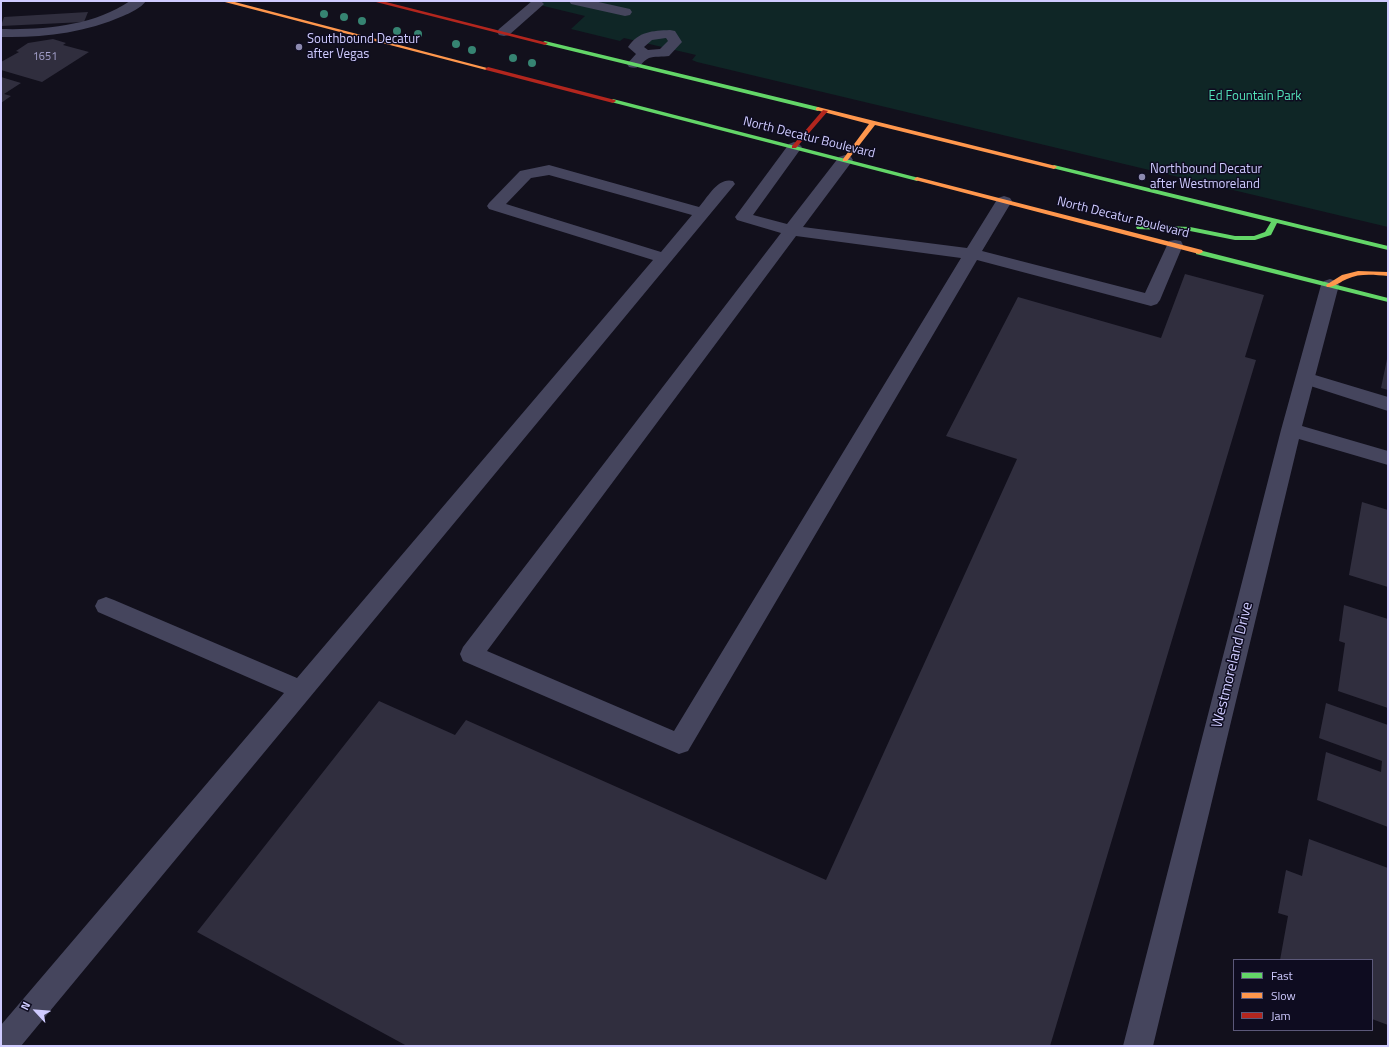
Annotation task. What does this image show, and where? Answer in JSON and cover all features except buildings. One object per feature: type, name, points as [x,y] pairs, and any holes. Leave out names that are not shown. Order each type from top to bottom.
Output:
[{"type":"main road","name":"North Decatur Boulevard","points":[[224,1],[1388,300]]},
{"type":"main road","name":"North Decatur Boulevard","points":[[375,1],[1388,248]]},
{"type":"main road","points":[[794,147],[825,111]]},
{"type":"main road","points":[[845,160],[873,122]]},
{"type":"main road","points":[[1097,225],[1190,229],[1235,238],[1255,238],[1268,233],[1275,221]]},
{"type":"main road","points":[[1330,285],[1344,276],[1359,272],[1388,274]]},
{"type":"street","name":"Westmoreland Drive","points":[[1138,1046],[1291,430],[1330,285]]},
{"type":"street","points":[[1291,430],[1388,458]]},
{"type":"lane","points":[[1,33],[14,34],[84,25],[121,13],[140,1]]},
{"type":"lane","points":[[576,1],[625,12]]},
{"type":"lane","points":[[504,32],[537,4]]},
{"type":"lane","points":[[634,64],[645,54]]},
{"type":"lane","points":[[794,147],[743,218],[792,231],[972,254],[1151,300],[1175,245]]},
{"type":"lane","points":[[845,160],[471,654],[680,744],[1004,201]]},
{"type":"lane","points":[[664,258],[495,206],[526,174],[549,170],[702,213]]},
{"type":"lane","points":[[2,1046],[727,184]]},
{"type":"lane","points":[[1305,378],[1388,404]]},
{"type":"lane","points":[[106,606],[301,690]]},
{"type":"green space","name":"Ed Fountain Park","points":[[523,1],[1388,1],[1388,227],[697,62],[692,60],[696,55],[624,38],[620,41],[571,29],[585,16]]},
{"type":"traffic: fast","points":[[545,43],[818,109]]},
{"type":"traffic: fast","points":[[613,101],[917,179]]},
{"type":"traffic: fast","points":[[1054,167],[1388,248]]},
{"type":"traffic: fast","points":[[1140,227],[1190,229],[1235,238],[1255,238],[1268,233],[1275,221]]},
{"type":"traffic: fast","points":[[1199,252],[1388,300]]},
{"type":"traffic: slow","points":[[224,1],[488,69]]},
{"type":"traffic: slow","points":[[818,109],[1054,167]]},
{"type":"traffic: slow","points":[[845,160],[873,123]]},
{"type":"traffic: slow","points":[[917,179],[1199,252]]},
{"type":"traffic: slow","points":[[1330,285],[1352,274],[1388,274]]},
{"type":"traffic: jam","points":[[375,1],[545,43]]},
{"type":"traffic: jam","points":[[488,69],[613,101]]},
{"type":"traffic: jam","points":[[794,147],[825,111]]},
{"type":"place","name":"Southbound Decatur after Vegas","points":[[299,47]]},
{"type":"place","name":"Northbound Decatur after Westmoreland","points":[[1142,177]]}]
